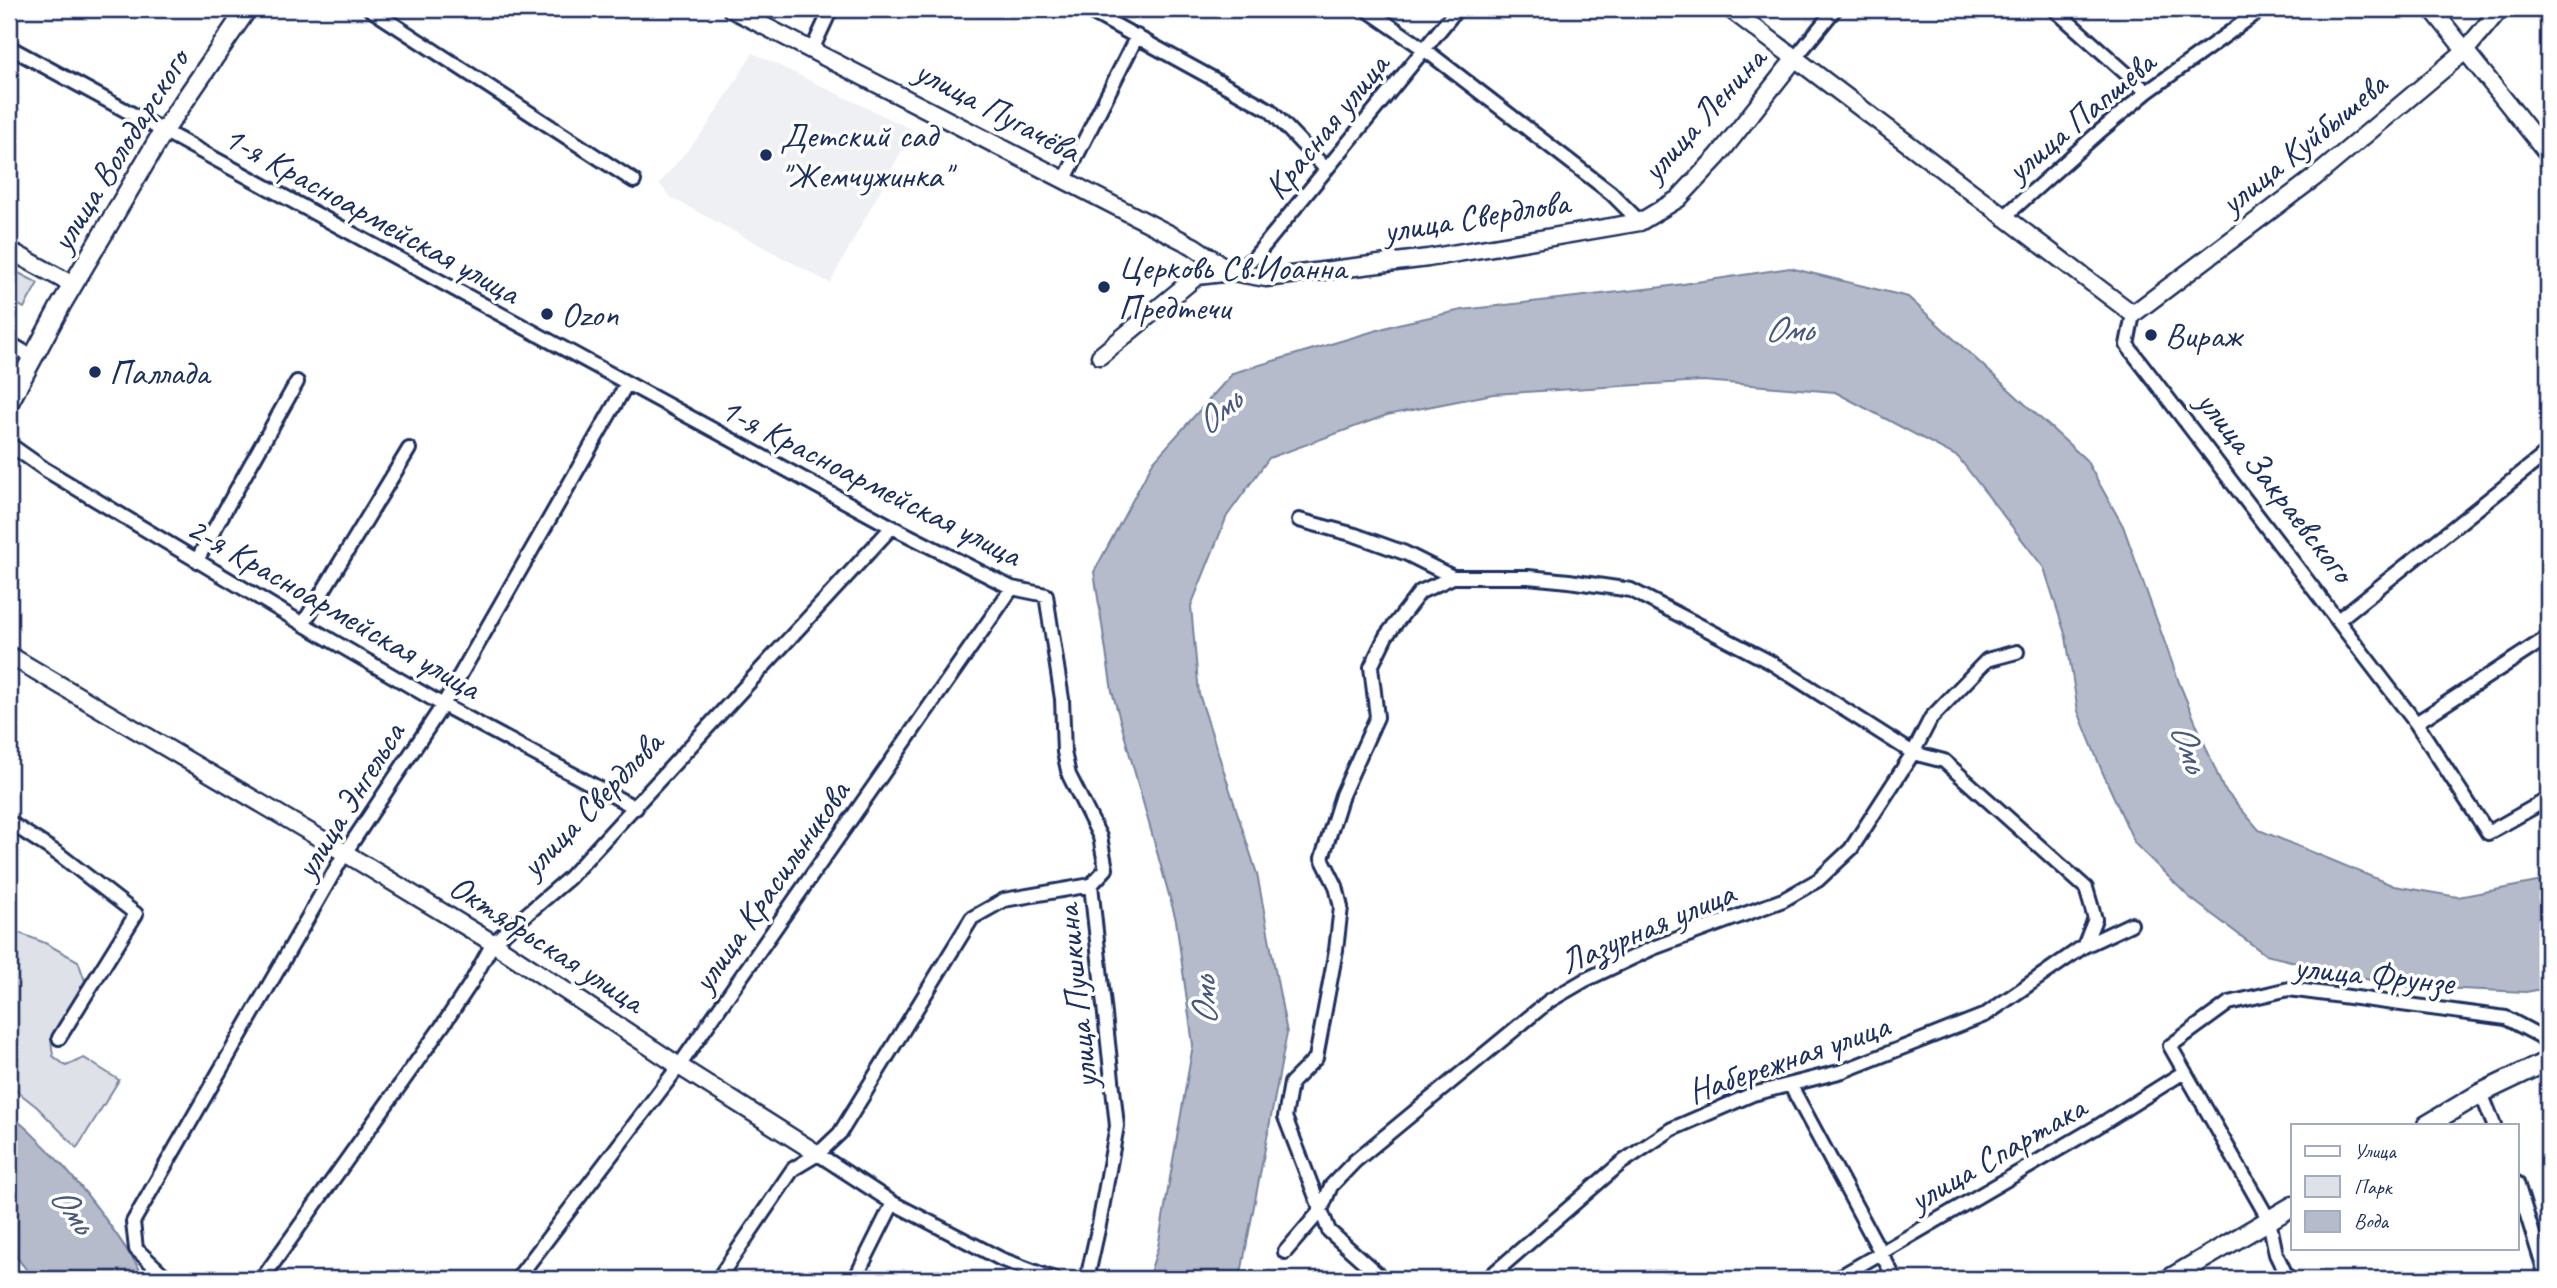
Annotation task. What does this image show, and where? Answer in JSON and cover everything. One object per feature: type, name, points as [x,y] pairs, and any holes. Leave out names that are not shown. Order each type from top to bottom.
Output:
[{"type":"main road","name":"улица Володарского","points":[[9,402],[73,285],[163,132],[247,9]]},
{"type":"main road","points":[[2429,1124],[2481,1093],[2548,1060]]},
{"type":"main road","points":[[2169,1279],[2291,1207]]},
{"type":"street","points":[[370,9],[635,181]]},
{"type":"street","name":"улица Пугачёва","points":[[732,9],[1193,246],[1232,272]]},
{"type":"street","points":[[811,50],[831,9]]},
{"type":"street","points":[[1086,9],[1270,110],[1326,169]]},
{"type":"street","points":[[1366,9],[1424,49],[1611,193],[1640,222]]},
{"type":"street","name":"Красная улица","points":[[1232,272],[1254,258],[1457,9]]},
{"type":"street","points":[[1730,9],[2133,314]]},
{"type":"street","name":"улица Ленина","points":[[1640,222],[1678,199],[1718,156],[1835,9]]},
{"type":"street","points":[[2054,9],[2147,92]]},
{"type":"street","name":"улица Папшева","points":[[2003,218],[2098,132],[2147,92],[2262,9]]},
{"type":"street","points":[[2431,9],[2548,154]]},
{"type":"street","name":"улица Куйбышева","points":[[2133,314],[2315,177],[2465,51],[2500,9]]},
{"type":"street","points":[[1064,181],[1137,36]]},
{"type":"street","name":"1-я Красноармейская улица","points":[[9,47],[892,527],[1012,588],[1046,595]]},
{"type":"street","name":"улица Свердлова","points":[[1100,356],[1197,276],[1232,272],[1266,278],[1428,258],[1640,222]]},
{"type":"street","points":[[9,250],[73,285]]},
{"type":"street","name":"улица Закраевского","points":[[2133,314],[2127,345],[2416,723],[2488,833],[2548,799]]},
{"type":"street","points":[[9,343],[33,357]]},
{"type":"street","points":[[197,560],[297,382]]},
{"type":"street","name":"улица Энгельса","points":[[168,1279],[136,1249],[133,1222],[345,853],[443,705],[626,384]]},
{"type":"street","name":"2-я Красноармейская улица","points":[[9,444],[46,470],[303,624],[443,705],[636,808]]},
{"type":"street","points":[[303,624],[409,449]]},
{"type":"street","points":[[2338,620],[2548,452]]},
{"type":"street","points":[[1299,520],[1355,535],[1405,553],[1454,577]]},
{"type":"street","name":"улица Свердлова","points":[[262,1279],[446,1022],[493,943],[569,878],[892,527]]},
{"type":"street","points":[[1383,1279],[1329,1231],[1285,1117],[1291,1083],[1316,1058],[1341,907],[1336,886],[1322,858],[1342,795],[1377,718],[1371,667],[1386,636],[1420,592],[1454,577],[1528,577],[1630,590],[1770,662],[1913,753],[1944,761],[2086,888],[2095,919],[2084,946]]},
{"type":"street","name":"улица Красильникова","points":[[517,1279],[679,1066],[1012,588]]},
{"type":"street","name":"улица Пушкина","points":[[1046,595],[1062,699],[1064,752],[1069,775],[1100,837],[1106,869],[1091,885],[1117,1126],[1087,1279]]},
{"type":"street","points":[[2416,723],[2548,637]]},
{"type":"street","name":"Лазурная улица","points":[[1285,1252],[1321,1210],[1331,1186],[1355,1161],[1549,1000],[1653,948],[1783,900],[1818,880],[1851,849],[1913,753],[1931,718],[1987,660],[2017,652]]},
{"type":"street","name":"Октябрьская улица","points":[[9,655],[493,943],[893,1203],[1001,1259],[1054,1279]]},
{"type":"street","points":[[9,822],[60,855],[136,914],[59,1038]]},
{"type":"street","points":[[718,1279],[793,1169],[818,1154],[840,1133],[972,918],[1004,901],[1091,885]]},
{"type":"street","name":"Набережная улица","points":[[1493,1278],[1621,1163],[1672,1129],[1754,1094],[1843,1071],[1985,1015],[2084,946],[2131,925]]},
{"type":"street","name":"улица Фрунзе","points":[[2288,1279],[2276,1254],[2269,1220],[2170,1046],[2229,1003],[2289,989],[2506,1018],[2540,1036],[2548,1044]]},
{"type":"street","name":"улица Спартака","points":[[1836,1279],[2095,1128],[2184,1072]]},
{"type":"street","points":[[1791,1086],[1895,1279]]},
{"type":"street","points":[[2481,1093],[2494,1124]]},
{"type":"street","points":[[2518,1186],[2547,1279]]},
{"type":"street","points":[[855,1279],[893,1203]]},
{"type":"shaded area","points":[[753,53],[913,130],[830,283],[672,198],[659,184],[706,128]]},
{"type":"green space","points":[[9,268],[38,283],[24,308],[9,300]]},
{"type":"green space","points":[[9,929],[45,943],[78,961],[85,981],[51,1039],[53,1056],[66,1066],[84,1058],[119,1080],[77,1148],[37,1107],[9,1085]]},
{"type":"water","name":"Омь","points":[[1790,268],[1908,297],[2086,460],[2123,526],[2180,685],[2223,788],[2259,830],[2394,886],[2458,897],[2548,880],[2548,988],[2526,992],[2395,986],[2266,955],[2189,897],[2135,844],[2102,771],[2078,711],[2066,637],[2044,568],[1958,457],[1835,392],[1703,381],[1493,394],[1387,415],[1269,458],[1227,516],[1191,606],[1199,694],[1257,874],[1287,1033],[1240,1279],[1148,1279],[1158,1247],[1193,1045],[1176,920],[1112,691],[1094,572],[1153,462],[1233,373],[1398,324],[1462,310],[1663,287]]},
{"type":"water","name":"Омь","points":[[9,1113],[48,1150],[84,1191],[146,1279],[34,1279],[9,1248]]},
{"type":"place","name":"Детский сад \"Жемчужинка\"","points":[[766,155]]},
{"type":"place","name":"Церковь Св.Иоанна Предтечи","points":[[1104,287]]},
{"type":"place","name":"Ozon","points":[[547,314]]},
{"type":"place","name":"Вираж","points":[[2151,335]]},
{"type":"place","name":"Паллада","points":[[95,372]]}]
